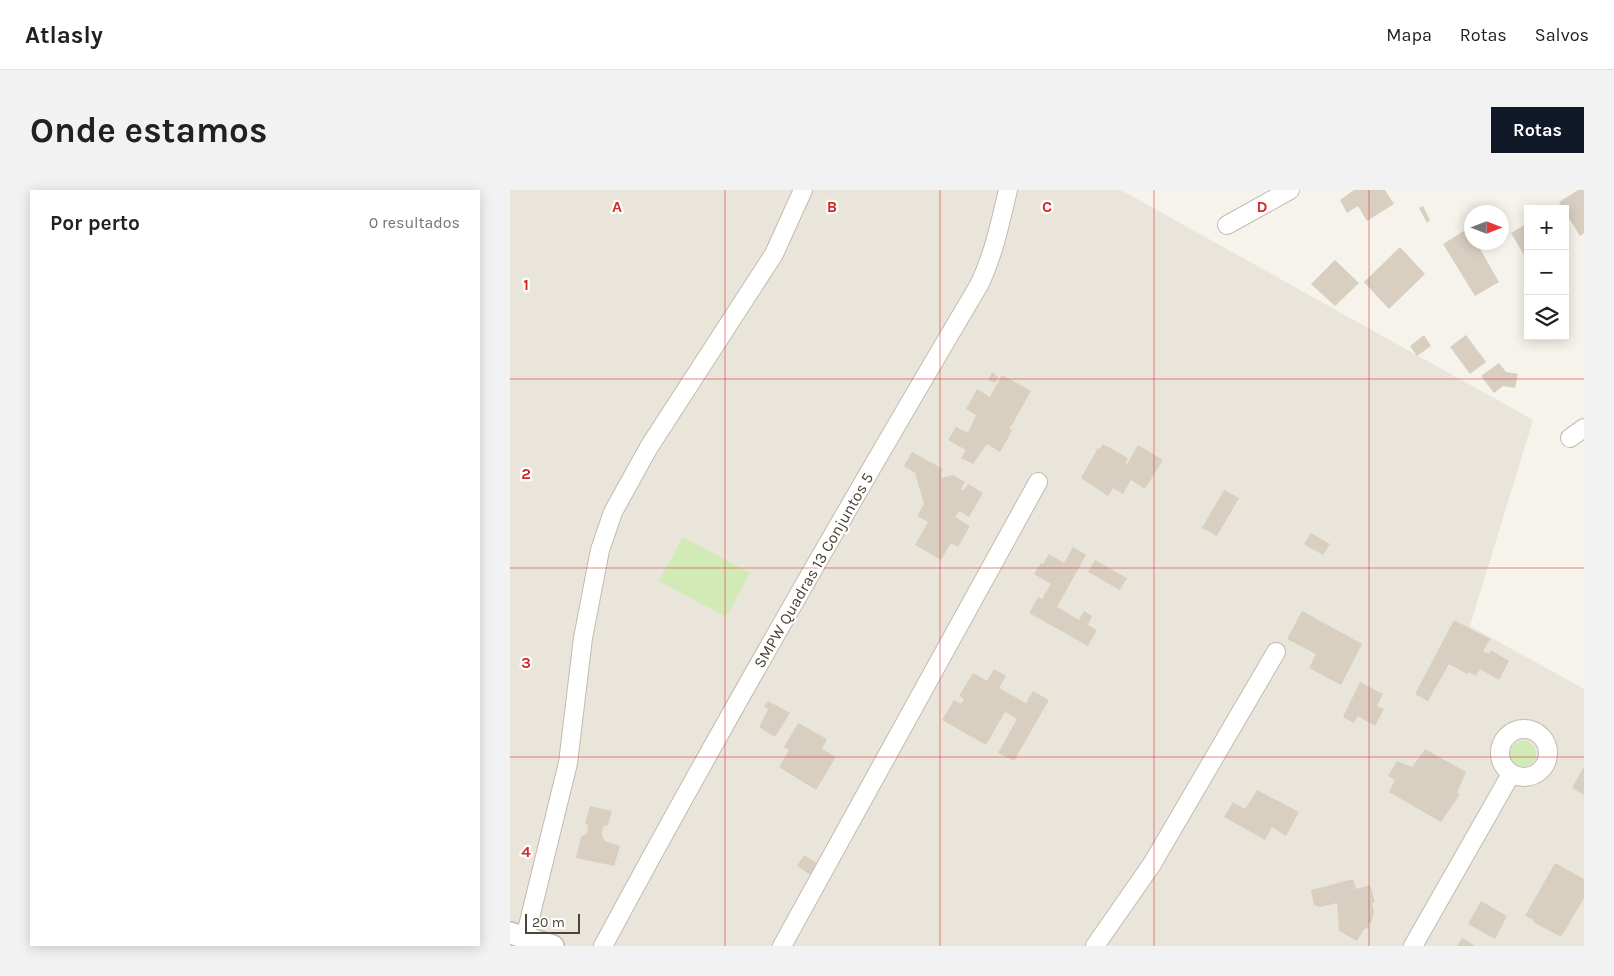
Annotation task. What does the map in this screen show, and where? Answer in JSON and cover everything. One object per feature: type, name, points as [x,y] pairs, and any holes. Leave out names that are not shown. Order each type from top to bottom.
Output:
[{"type":"street","points":[[553,946],[518,935],[564,778],[574,724],[583,638],[600,550],[612,512],[659,431],[774,254],[803,190]]},
{"type":"street","name":"SMPW Quadras 13 Conjuntos 5","points":[[603,946],[680,802],[979,285],[998,238],[1008,190]]},
{"type":"street","points":[[1227,226],[1290,190]]},
{"type":"street","points":[[782,946],[1038,482]]},
{"type":"street","points":[[1095,946],[1152,864],[1276,652]]},
{"type":"street","points":[[1413,946],[1511,774]]},
{"type":"shaded area","points":[[510,190],[1121,190],[1533,420],[1470,626],[1584,689],[1584,946],[510,946]]},
{"type":"green space","points":[[683,537],[750,573],[726,617],[659,581]]},
{"type":"green space","points":[[1523,741],[1532,745],[1536,754],[1532,763],[1523,767],[1514,763],[1510,754],[1514,745]]},
{"type":"building","points":[[1354,190],[1385,190],[1394,204],[1367,221],[1358,206],[1347,213],[1340,200]]},
{"type":"building","points":[[1578,190],[1584,190],[1584,233],[1580,236],[1569,218],[1569,205],[1561,205],[1559,202]]},
{"type":"building","points":[[1423,206],[1430,220],[1427,223],[1419,208]]},
{"type":"building","points":[[1524,225],[1524,255],[1511,233]]},
{"type":"building","points":[[1464,231],[1464,250],[1481,250],[1499,282],[1475,296],[1443,244]]},
{"type":"building","points":[[1400,247],[1425,274],[1389,309],[1364,282]]},
{"type":"building","points":[[1335,260],[1359,283],[1335,306],[1311,284]]},
{"type":"building","points":[[1424,335],[1431,346],[1417,356],[1410,346]]},
{"type":"building","points":[[1466,335],[1486,362],[1470,374],[1450,347]]},
{"type":"building","points":[[1499,363],[1506,372],[1518,374],[1515,388],[1503,386],[1494,393],[1481,376]]},
{"type":"building","points":[[992,372],[998,377],[995,383],[988,380]]},
{"type":"building","points":[[1002,375],[1031,391],[1012,425],[1009,427],[1012,431],[1000,452],[987,444],[973,464],[961,458],[966,450],[948,440],[956,427],[968,433],[976,415],[966,409],[977,389],[990,397]]},
{"type":"building","points":[[1103,444],[1128,458],[1125,463],[1127,464],[1138,445],[1163,460],[1145,489],[1131,480],[1123,494],[1113,488],[1108,496],[1081,478],[1098,448],[1100,449]]},
{"type":"building","points":[[912,452],[943,469],[941,473],[942,478],[953,475],[965,482],[961,489],[964,490],[968,484],[983,493],[969,517],[959,511],[955,517],[970,526],[958,547],[951,543],[941,560],[915,545],[928,522],[917,516],[924,504],[915,473],[904,466]]},
{"type":"building","points":[[1224,490],[1239,498],[1217,536],[1202,528]]},
{"type":"building","points":[[1311,533],[1330,544],[1323,555],[1304,544]]},
{"type":"building","points":[[1073,547],[1086,555],[1057,607],[1079,620],[1084,611],[1092,616],[1088,625],[1097,630],[1088,646],[1029,613],[1038,597],[1042,599],[1051,584],[1034,574],[1041,563],[1043,564],[1049,554],[1064,563]]},
{"type":"building","points":[[1095,560],[1127,578],[1120,590],[1088,572]]},
{"type":"building","points":[[1302,611],[1362,644],[1341,685],[1309,668],[1316,654],[1287,639]]},
{"type":"building","points":[[1454,620],[1490,639],[1483,651],[1489,654],[1491,650],[1509,661],[1499,680],[1480,669],[1476,676],[1468,672],[1467,674],[1449,664],[1428,701],[1415,694]]},
{"type":"building","points":[[994,669],[1006,676],[999,688],[1026,703],[1033,691],[1049,700],[1014,761],[998,753],[1017,719],[1005,712],[986,745],[942,720],[954,700],[961,704],[964,699],[959,696],[973,673],[987,681]]},
{"type":"building","points":[[1360,682],[1383,694],[1377,706],[1384,709],[1375,726],[1358,716],[1354,723],[1343,717]]},
{"type":"building","points":[[768,701],[790,713],[775,737],[759,727],[768,709],[764,707]]},
{"type":"building","points":[[798,723],[827,739],[822,749],[836,757],[816,790],[779,767],[789,750],[784,747]]},
{"type":"building","points":[[1425,749],[1466,772],[1457,793],[1460,794],[1441,822],[1389,792],[1395,780],[1388,776],[1397,761],[1412,767]]},
{"type":"building","points":[[1584,766],[1584,795],[1572,788]]},
{"type":"building","points":[[1257,790],[1299,812],[1286,836],[1272,827],[1265,840],[1224,817],[1233,802],[1245,809]]},
{"type":"building","points":[[590,806],[612,811],[608,825],[603,827],[602,835],[605,841],[620,846],[614,866],[576,858],[581,837],[587,833],[588,825],[585,823]]},
{"type":"building","points":[[804,855],[818,864],[811,875],[797,866]]},
{"type":"building","points":[[1555,863],[1584,879],[1584,898],[1561,937],[1525,916]]},
{"type":"building","points":[[1353,879],[1356,889],[1370,885],[1375,902],[1372,903],[1374,912],[1371,923],[1368,923],[1369,928],[1364,929],[1357,941],[1339,931],[1337,903],[1319,907],[1314,905],[1311,890]]},
{"type":"building","points":[[1481,901],[1507,916],[1495,939],[1468,924]]},
{"type":"building","points":[[1462,938],[1475,946],[1457,946]]}]
